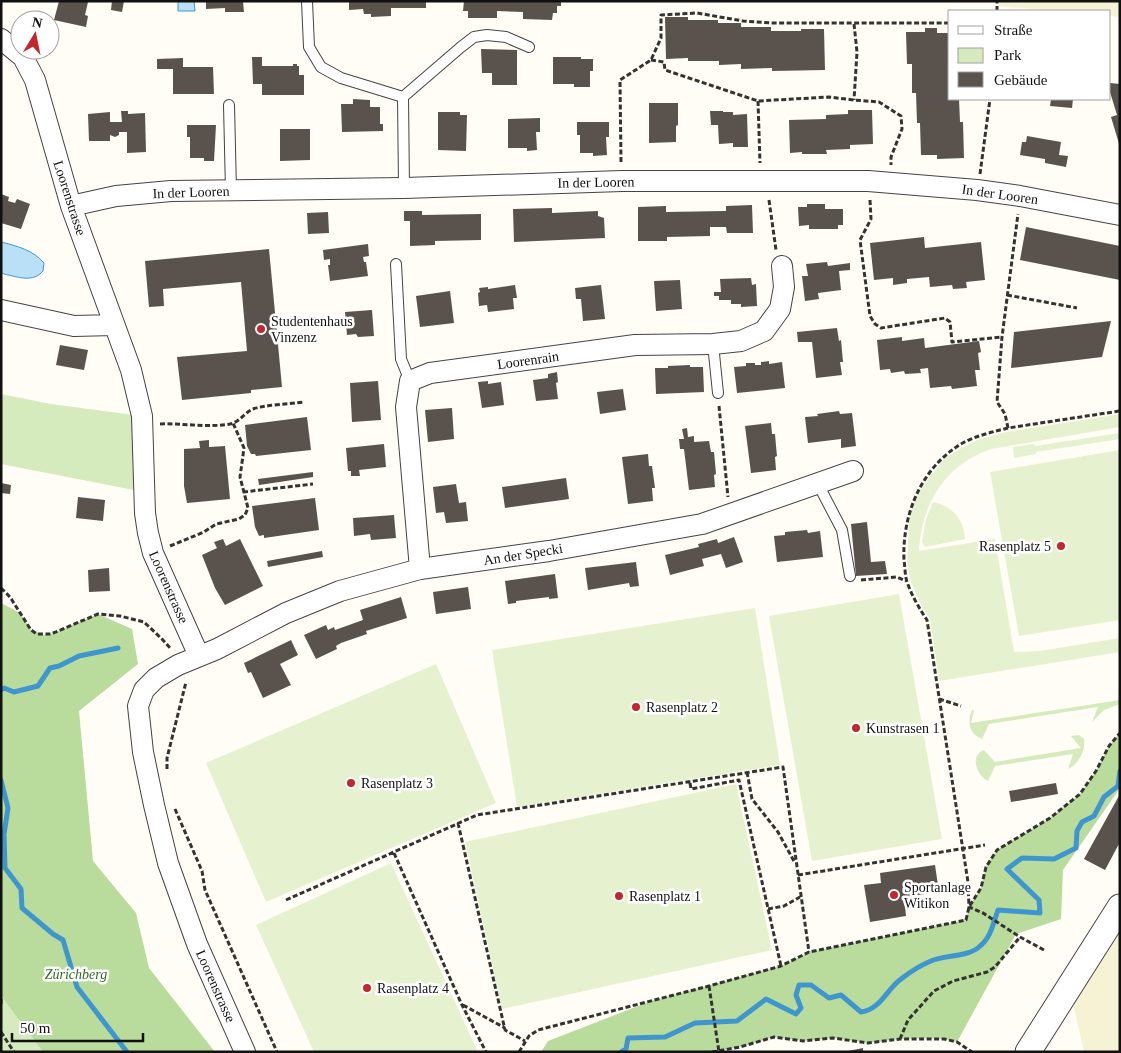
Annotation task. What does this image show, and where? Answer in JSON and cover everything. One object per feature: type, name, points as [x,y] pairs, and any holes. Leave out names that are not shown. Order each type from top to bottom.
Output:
[{"type":"street","name":"Loorenstrasse","points":[[1,39],[23,57],[30,68],[71,206],[131,370],[142,416],[145,513],[153,553],[199,656],[178,665],[156,678],[144,690],[138,706],[143,752],[168,863],[197,944],[245,1052]]},
{"type":"street","name":"In der Looren","points":[[71,206],[116,196],[162,192],[404,188],[622,181],[868,182],[977,190],[1120,215]]},
{"type":"street","name":"Loorenrain","points":[[410,381],[430,373],[635,345],[713,344],[741,341],[764,331],[780,309],[784,287],[780,262]]},
{"type":"street","points":[[1,310],[74,326],[114,325]]},
{"type":"street","points":[[410,381],[406,407],[420,569]]},
{"type":"street","name":"An der Specki","points":[[199,656],[217,650],[286,613],[340,591],[420,569],[549,551],[702,524],[853,471]]},
{"type":"street","points":[[1028,1052],[1120,907]]},
{"type":"lane","points":[[307,1],[309,47],[321,67],[341,78],[403,97]]},
{"type":"lane","points":[[404,188],[403,97],[474,37],[487,35],[506,37],[529,47]]},
{"type":"lane","points":[[229,105],[231,191]]},
{"type":"lane","points":[[396,264],[402,359],[410,381]]},
{"type":"lane","points":[[713,344],[718,393]]},
{"type":"lane","points":[[818,484],[842,530],[850,576]]},
{"type":"path","points":[[622,181],[620,80],[651,60],[661,38],[661,15],[697,13],[743,21],[854,24],[948,23]]},
{"type":"path","points":[[854,24],[857,52],[854,100]]},
{"type":"path","points":[[651,60],[664,62],[665,70],[758,101],[828,97],[879,102],[901,116],[902,129],[890,157],[893,183]]},
{"type":"path","points":[[977,190],[990,100]]},
{"type":"path","points":[[758,101],[763,182],[780,262]]},
{"type":"path","points":[[868,182],[871,219],[860,240],[870,316],[875,324],[882,328],[946,318],[950,322],[952,342],[1002,337]]},
{"type":"path","points":[[1008,428],[1005,414],[997,402],[1002,337],[1020,196]]},
{"type":"path","points":[[1007,294],[1077,308]]},
{"type":"path","points":[[718,393],[729,514]]},
{"type":"path","points":[[142,424],[178,423],[210,426],[233,423],[252,409],[304,402]]},
{"type":"path","points":[[519,1052],[529,1036],[538,1030],[780,966],[809,952],[966,920],[969,907],[968,882],[927,620],[907,581],[903,542],[906,520],[918,490],[944,456],[961,444],[984,434],[1008,428],[1120,411]]},
{"type":"path","points":[[153,553],[204,532],[216,524],[239,519],[245,515],[248,508],[240,477],[244,448],[233,423]]},
{"type":"path","points":[[243,492],[313,484]]},
{"type":"path","points":[[850,576],[855,581],[897,577],[907,581]]},
{"type":"path","points":[[1,588],[10,597],[31,630],[37,634],[51,634],[98,614],[128,617],[144,622],[162,638],[171,650],[186,683],[167,758],[166,774]]},
{"type":"path","points":[[939,698],[961,706]]},
{"type":"path","points":[[969,907],[981,888],[986,867],[997,850],[1050,818],[1080,794],[1096,771],[1109,746],[1120,733]]},
{"type":"path","points":[[286,900],[477,815],[783,767],[809,952]]},
{"type":"path","points":[[748,772],[752,799],[778,832],[796,863]]},
{"type":"path","points":[[690,782],[691,789],[739,780],[780,966]]},
{"type":"path","points":[[172,802],[202,871],[205,890],[277,1052]]},
{"type":"path","points":[[458,823],[505,1028]]},
{"type":"path","points":[[798,875],[985,845]]},
{"type":"path","points":[[394,853],[462,1005],[486,1052]]},
{"type":"path","points":[[768,909],[784,906],[800,897]]},
{"type":"path","points":[[969,907],[983,913],[1044,950]]},
{"type":"path","points":[[900,1039],[908,1020],[934,992],[953,980],[987,972],[995,967],[1020,937]]},
{"type":"path","points":[[709,986],[718,1051]]},
{"type":"path","points":[[1,999],[1,1006]]},
{"type":"path","points":[[462,1005],[525,1041]]},
{"type":"path","points":[[1,1032],[14,1052]]},
{"type":"path","points":[[712,1052],[740,1048],[774,1037],[803,1041],[833,1038],[868,1043],[900,1039],[944,1039],[957,1042],[972,1052]]},
{"type":"shaded area","points":[[1000,1],[1120,1],[1120,17],[1111,16],[1111,10],[1043,10],[999,6]]},
{"type":"shaded area","points":[[1120,907],[1120,1052],[1084,1052],[1069,986]]},
{"type":"green space","points":[[1,394],[51,404],[142,416],[144,492],[1,464]]},
{"type":"green space","points":[[1120,414],[1120,427],[991,449],[962,464],[940,486],[932,500],[921,530],[919,551],[995,539],[1014,652],[1040,651],[1120,638],[1120,652],[939,681],[930,619],[922,607],[911,582],[907,564],[909,523],[913,505],[920,491],[945,458],[977,440],[1006,432]]},
{"type":"green space","points":[[1120,433],[1120,439],[1036,452],[1036,454],[1014,458],[1013,447],[1034,444],[1035,446]]},
{"type":"green space","name":"Rasenplatz 5","points":[[1120,450],[1120,620],[1019,636],[990,472]]},
{"type":"green space","points":[[933,502],[952,510],[960,520],[965,539],[925,547],[922,542],[926,519]]},
{"type":"green space","name":"Kunstrasen 1","points":[[899,594],[942,839],[812,861],[769,616]]},
{"type":"green space","name":"Zürichberg","points":[[1,603],[20,613],[31,630],[44,635],[51,634],[98,614],[132,629],[138,664],[79,711],[93,861],[136,913],[149,968],[215,1052],[43,1052],[1,996]]},
{"type":"green space","name":"Rasenplatz 2","points":[[755,608],[780,765],[517,807],[492,650]]},
{"type":"green space","name":"Rasenplatz 3","points":[[436,664],[496,803],[266,902],[206,763]]},
{"type":"green space","points":[[1120,700],[1120,704],[1104,710],[1092,722],[1098,707],[989,724],[982,739],[974,734],[970,727],[972,710],[974,710],[971,723]]},
{"type":"green space","points":[[1120,733],[1120,788],[1063,870],[1061,919],[1016,934],[957,1042],[925,1038],[868,1043],[833,1038],[803,1041],[774,1037],[740,1047],[712,1052],[541,1052],[548,1041],[651,1001],[781,966],[809,952],[966,920],[969,907],[981,888],[986,867],[997,850],[1050,818],[1080,794],[1096,771],[1109,746]]},
{"type":"green space","points":[[1079,735],[1084,739],[1082,752],[1078,761],[1068,769],[1073,754],[995,766],[988,781],[981,775],[976,766],[979,753],[984,750],[995,762],[1081,748],[1071,736]]},
{"type":"green space","name":"Rasenplatz 1","points":[[736,784],[772,950],[502,1009],[465,842]]},
{"type":"green space","name":"Rasenplatz 4","points":[[391,863],[478,1052],[314,1052],[256,925]]},
{"type":"green space","points":[[1,996],[43,1052],[1,1052]]},
{"type":"water","points":[[178,1],[194,1],[195,11],[178,11]]},
{"type":"water","points":[[1,242],[19,247],[35,255],[44,263],[43,271],[39,275],[30,278],[1,272]]},
{"type":"building","points":[[59,1],[88,2],[85,15],[88,16],[86,27],[60,21],[60,10],[57,10]]},
{"type":"building","points":[[112,1],[124,1],[122,12],[111,10]]},
{"type":"building","points":[[206,1],[243,1],[244,12],[225,12],[225,8],[206,9]]},
{"type":"building","points":[[349,1],[426,1],[426,8],[391,8],[391,16],[371,17],[371,14],[364,14],[363,9],[349,10]]},
{"type":"building","points":[[464,1],[561,1],[561,6],[557,6],[557,13],[553,13],[552,20],[523,19],[523,12],[497,11],[497,18],[468,18],[468,11],[463,11]]},
{"type":"building","points":[[665,17],[688,17],[688,20],[718,20],[718,23],[741,23],[741,27],[771,27],[771,31],[824,29],[825,70],[772,71],[772,68],[741,69],[741,64],[719,65],[719,61],[688,61],[688,58],[666,59]]},
{"type":"building","points":[[925,28],[937,28],[937,33],[948,33],[948,100],[959,100],[960,122],[963,122],[964,158],[937,159],[937,155],[921,155],[920,123],[917,123],[916,93],[912,93],[912,64],[907,64],[906,32],[925,32]]},
{"type":"building","points":[[481,49],[517,50],[517,85],[492,85],[492,73],[482,73]]},
{"type":"building","points":[[252,57],[262,57],[262,66],[293,66],[293,64],[297,64],[299,66],[299,75],[304,75],[304,95],[262,95],[262,84],[253,84]]},
{"type":"building","points":[[553,57],[593,59],[593,71],[590,71],[590,87],[574,87],[574,84],[553,84]]},
{"type":"building","points":[[183,58],[183,67],[213,67],[214,94],[173,94],[173,69],[157,69],[157,59]]},
{"type":"building","points":[[1111,83],[1120,84],[1120,147],[1111,117],[1117,115],[1111,95]]},
{"type":"building","points":[[353,99],[370,100],[370,107],[380,107],[380,124],[383,124],[383,131],[342,132],[341,104],[353,104]]},
{"type":"building","points":[[1051,100],[1073,100],[1072,108],[1050,106]]},
{"type":"building","points":[[649,103],[678,103],[676,142],[649,143]]},
{"type":"building","points":[[848,110],[872,110],[873,144],[850,145],[850,149],[826,150],[827,154],[790,153],[789,120],[826,119],[826,115],[848,114]]},
{"type":"building","points":[[121,111],[128,111],[128,114],[145,113],[146,152],[127,153],[127,132],[119,132],[119,135],[115,137],[110,135],[110,141],[89,141],[88,114],[110,112],[110,122],[122,122]]},
{"type":"building","points":[[710,111],[733,112],[733,115],[747,114],[748,147],[733,147],[733,143],[719,144],[718,125],[711,125]]},
{"type":"building","points":[[438,112],[460,112],[460,115],[467,115],[466,151],[438,150]]},
{"type":"building","points":[[540,118],[540,132],[536,132],[537,150],[527,151],[527,148],[508,148],[508,119]]},
{"type":"building","points":[[577,122],[609,122],[609,137],[606,137],[607,155],[593,156],[593,153],[580,153],[580,135],[577,135]]},
{"type":"building","points":[[187,125],[216,125],[214,161],[204,161],[204,158],[190,158],[190,137],[187,137]]},
{"type":"building","points":[[280,129],[310,129],[310,160],[280,161]]},
{"type":"building","points":[[1027,136],[1061,142],[1059,155],[1068,156],[1066,167],[1045,163],[1045,159],[1020,155],[1022,142],[1026,142]]},
{"type":"building","points":[[1,194],[9,197],[8,201],[15,203],[17,199],[30,204],[21,229],[1,223]]},
{"type":"building","points":[[807,204],[825,204],[825,209],[843,209],[843,225],[838,225],[838,229],[809,229],[809,225],[799,226],[798,207],[807,207]]},
{"type":"building","points":[[752,205],[753,233],[727,233],[726,227],[710,227],[710,236],[667,237],[667,241],[638,241],[638,207],[666,206],[666,212],[726,211],[726,206]]},
{"type":"building","points":[[552,208],[552,213],[598,211],[598,216],[604,218],[605,238],[514,242],[513,209]]},
{"type":"building","points":[[404,211],[422,211],[422,215],[481,214],[481,240],[435,241],[435,245],[410,246],[410,221],[404,221]]},
{"type":"building","points":[[328,212],[329,233],[308,234],[307,213]]},
{"type":"building","points":[[1026,227],[1120,246],[1120,280],[1020,260]]},
{"type":"building","points":[[924,237],[925,248],[981,242],[985,280],[966,282],[967,288],[953,289],[952,285],[930,287],[929,277],[907,279],[907,283],[893,285],[893,278],[874,280],[870,243]]},
{"type":"building","points":[[368,244],[369,256],[363,257],[364,262],[366,262],[368,276],[330,281],[328,265],[330,265],[330,259],[324,260],[323,250]]},
{"type":"building","name":"Studentenhaus Vinzenz","points":[[269,249],[282,387],[251,390],[251,393],[182,400],[177,357],[247,351],[241,282],[163,289],[164,306],[149,307],[145,261]]},
{"type":"building","points":[[827,262],[828,266],[850,263],[850,270],[839,271],[841,290],[818,293],[819,299],[805,301],[802,276],[808,276],[806,264]]},
{"type":"building","points":[[751,278],[752,285],[756,284],[757,306],[741,307],[741,304],[731,304],[731,300],[719,300],[719,296],[714,296],[714,292],[721,292],[720,279]]},
{"type":"building","points":[[680,280],[682,309],[656,311],[654,281]]},
{"type":"building","points":[[515,285],[517,298],[513,298],[514,309],[488,312],[487,305],[479,306],[479,288],[488,287],[488,289]]},
{"type":"building","points":[[601,285],[605,319],[583,321],[581,299],[576,299],[575,288]]},
{"type":"building","points":[[450,291],[454,323],[420,327],[416,296]]},
{"type":"building","points":[[372,310],[374,336],[358,337],[356,334],[347,335],[345,312]]},
{"type":"building","points":[[1111,321],[1102,357],[1011,368],[1014,332]]},
{"type":"building","points":[[837,328],[839,341],[841,340],[843,362],[840,362],[842,375],[816,378],[812,342],[798,342],[797,332]]},
{"type":"building","points":[[902,337],[902,341],[924,338],[925,348],[979,341],[981,352],[978,353],[980,370],[975,370],[977,386],[952,389],[951,386],[930,388],[928,368],[920,369],[921,373],[905,374],[904,371],[891,373],[890,369],[880,370],[877,340]]},
{"type":"building","points":[[60,345],[88,350],[84,370],[56,365]]},
{"type":"building","points":[[769,361],[769,364],[782,362],[785,388],[737,393],[734,367],[746,366],[746,363],[761,365],[761,362]]},
{"type":"building","points":[[690,365],[690,367],[703,367],[704,392],[656,394],[655,368]]},
{"type":"building","points":[[557,372],[558,399],[536,401],[533,380],[548,378],[548,374]]},
{"type":"building","points":[[378,381],[381,420],[352,422],[350,383]]},
{"type":"building","points":[[488,381],[488,384],[501,382],[504,405],[482,408],[478,382]]},
{"type":"building","points":[[623,389],[626,410],[600,414],[597,392]]},
{"type":"building","points":[[452,408],[454,439],[428,442],[425,410]]},
{"type":"building","points":[[839,411],[840,414],[852,413],[856,446],[841,448],[841,439],[808,443],[805,417]]},
{"type":"building","points":[[307,417],[311,450],[256,456],[251,454],[247,446],[245,425]]},
{"type":"building","points":[[771,423],[772,434],[775,434],[776,470],[751,473],[745,426]]},
{"type":"building","points":[[687,428],[688,437],[694,436],[694,442],[709,441],[711,452],[714,452],[715,487],[689,490],[684,449],[680,449],[679,439],[684,439],[682,429]]},
{"type":"building","points":[[209,440],[209,447],[225,446],[230,499],[187,503],[184,486],[184,449],[200,448],[199,441]]},
{"type":"building","points":[[384,444],[386,467],[359,470],[360,476],[351,476],[351,471],[348,471],[346,448]]},
{"type":"building","points":[[648,454],[655,488],[652,488],[653,501],[628,504],[622,457]]},
{"type":"building","points":[[313,472],[313,477],[259,485],[258,479]]},
{"type":"building","points":[[566,478],[569,499],[505,508],[502,487]]},
{"type":"building","points":[[1,483],[11,485],[10,494],[1,493]]},
{"type":"building","points":[[456,484],[459,503],[466,502],[468,521],[446,523],[444,512],[436,513],[433,487]]},
{"type":"building","points":[[78,497],[105,500],[103,521],[76,518]]},
{"type":"building","points":[[315,498],[319,530],[264,538],[264,535],[259,536],[255,527],[252,506]]},
{"type":"building","points":[[394,515],[396,538],[371,540],[370,534],[354,536],[353,518]]},
{"type":"building","points":[[867,522],[871,562],[885,561],[887,574],[856,576],[851,524]]},
{"type":"building","points":[[807,530],[808,533],[820,531],[823,557],[777,562],[774,536],[785,535],[785,532]]},
{"type":"building","points":[[734,537],[743,562],[726,568],[721,554],[702,559],[704,566],[670,575],[665,555],[699,547],[698,544],[717,539],[718,543]]},
{"type":"building","points":[[223,539],[226,546],[240,539],[263,586],[225,605],[215,588],[202,555],[217,548],[214,542]]},
{"type":"building","points":[[322,551],[323,557],[268,567],[267,561]]},
{"type":"building","points":[[636,562],[639,586],[630,587],[629,583],[588,590],[585,568]]},
{"type":"building","points":[[109,568],[110,591],[89,592],[88,570]]},
{"type":"building","points":[[555,574],[558,598],[549,599],[549,597],[516,601],[516,603],[508,604],[505,581]]},
{"type":"building","points":[[468,587],[471,609],[436,614],[433,592]]},
{"type":"building","points":[[401,597],[407,618],[366,631],[367,634],[341,643],[336,646],[337,649],[316,659],[304,635],[326,625],[328,630],[334,627],[335,630],[363,620],[360,610]]},
{"type":"building","points":[[291,640],[298,655],[280,664],[291,685],[263,698],[251,672],[248,673],[244,663]]},
{"type":"building","points":[[1056,783],[1058,794],[1011,802],[1009,791]]},
{"type":"building","points":[[1120,794],[1120,842],[1105,870],[1084,859]]},
{"type":"building","name":"Sportanlage Witikon","points":[[935,865],[939,892],[904,897],[906,916],[870,922],[864,885],[881,883],[880,873]]},
{"type":"building","points":[[863,1048],[863,1052],[848,1052],[848,1051]]},
{"type":"waterway","points":[[1,690],[4,688],[14,692],[38,686],[50,668],[59,666],[79,656],[118,648]]},
{"type":"waterway","points":[[621,1052],[626,1049],[628,1038],[665,1037],[695,1023],[737,1021],[766,999],[796,1014],[801,1008],[796,995],[799,985],[811,985],[829,998],[841,995],[861,1012],[874,1007],[896,983],[919,967],[936,959],[969,953],[979,947],[989,935],[998,910],[1040,913],[1039,900],[1007,869],[1022,858],[1054,859],[1076,848],[1077,831],[1082,822],[1094,816],[1104,797],[1118,786],[1120,771]]},
{"type":"waterway","points":[[1,780],[8,808],[4,834],[5,868],[21,889],[22,908],[63,940],[77,987],[127,1052]]},
{"type":"place","name":"Studentenhaus Vinzenz","points":[[261,329]]},
{"type":"place","name":"Rasenplatz 5","points":[[1061,546]]},
{"type":"place","name":"Rasenplatz 2","points":[[636,707]]},
{"type":"place","name":"Kunstrasen 1","points":[[856,728]]},
{"type":"place","name":"Rasenplatz 3","points":[[351,783]]},
{"type":"place","name":"Sportanlage Witikon","points":[[894,895]]},
{"type":"place","name":"Rasenplatz 1","points":[[619,896]]},
{"type":"place","name":"Rasenplatz 4","points":[[367,988]]}]
